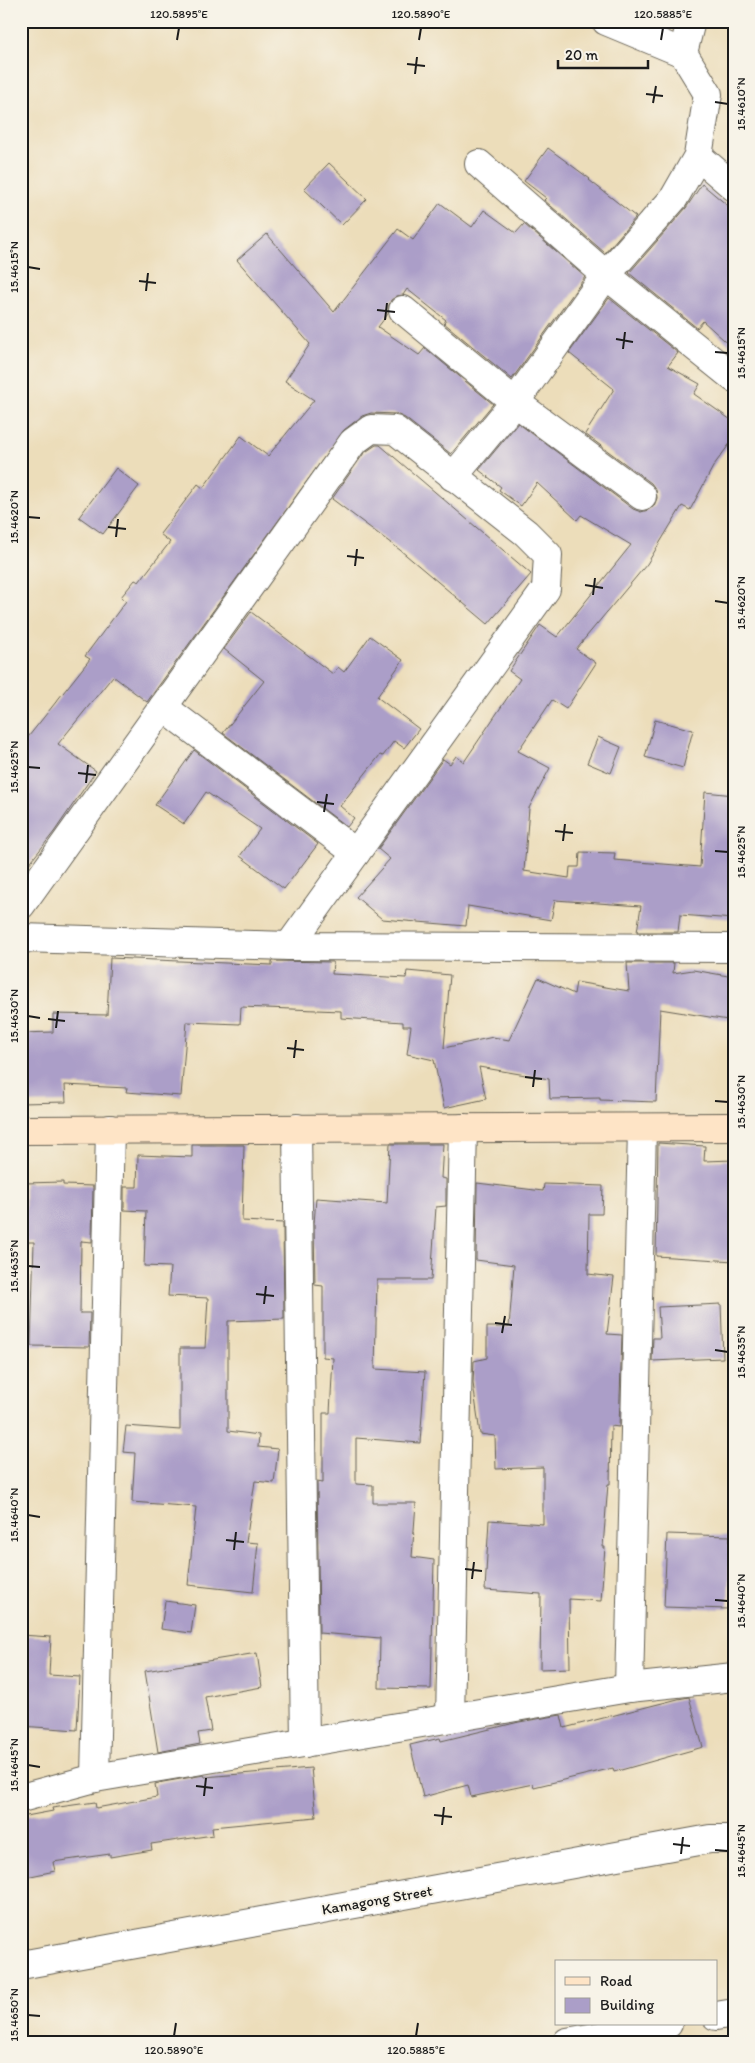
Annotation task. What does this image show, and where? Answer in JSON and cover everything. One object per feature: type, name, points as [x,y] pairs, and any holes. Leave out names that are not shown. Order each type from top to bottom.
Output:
[{"type":"street","points":[[453,477],[515,402],[606,275],[674,198],[698,156],[708,94],[683,53],[606,21]]},
{"type":"street","points":[[683,53],[691,21]]},
{"type":"street","points":[[698,156],[734,187]]},
{"type":"street","points":[[479,164],[606,275],[734,378]]},
{"type":"street","points":[[403,310],[515,402],[642,496]]},
{"type":"street","points":[[21,905],[353,442],[371,429],[395,430],[526,533],[548,555],[546,589],[288,946]]},
{"type":"street","points":[[163,707],[356,853]]},
{"type":"street","points":[[21,938],[288,946],[734,948]]},
{"type":"street","points":[[21,1130],[734,1127]]},
{"type":"street","points":[[297,1128],[305,1743]]},
{"type":"street","points":[[450,1718],[463,1128]]},
{"type":"street","points":[[629,1688],[642,1128]]},
{"type":"street","points":[[95,1778],[110,1129]]},
{"type":"street","points":[[21,1798],[95,1778],[629,1688],[734,1677]]},
{"type":"street","name":"Kamagong Street","points":[[21,1966],[710,1839],[734,1840]]},
{"type":"street","points":[[718,2016],[734,2013]]},
{"type":"street","points":[[567,2042],[657,2026]]},
{"type":"building","points":[[548,148],[590,179],[636,217],[605,253],[544,200],[546,198],[524,181]]},
{"type":"building","points":[[329,163],[367,199],[342,225],[304,189]]},
{"type":"building","points":[[702,184],[734,211],[734,349],[703,321],[697,328],[629,273],[686,208]]},
{"type":"building","points":[[440,203],[472,227],[484,210],[516,233],[524,224],[585,277],[512,379],[444,323],[446,320],[407,289],[403,295],[391,300],[388,314],[378,327],[419,355],[425,348],[493,404],[451,454],[405,418],[396,414],[371,413],[362,416],[344,430],[147,702],[113,676],[58,744],[96,771],[54,832],[21,874],[21,746],[90,659],[85,656],[126,601],[121,597],[135,580],[139,582],[170,542],[160,534],[198,484],[203,488],[241,436],[268,456],[314,400],[285,381],[310,344],[237,260],[267,234],[334,312],[398,229],[413,240]]},
{"type":"building","points":[[609,298],[678,353],[668,366],[700,384],[694,394],[734,422],[734,438],[714,465],[690,510],[682,506],[647,564],[576,649],[596,663],[566,709],[552,700],[518,751],[550,768],[529,808],[524,871],[569,878],[570,867],[579,867],[580,852],[615,853],[614,860],[700,867],[705,792],[734,795],[734,919],[680,915],[678,932],[637,932],[641,906],[555,900],[551,920],[468,906],[466,926],[382,919],[356,897],[390,859],[378,849],[443,759],[450,764],[456,756],[464,762],[520,679],[509,671],[540,625],[557,637],[631,545],[581,515],[577,520],[537,483],[521,506],[499,490],[501,487],[479,470],[518,423],[633,509],[641,512],[648,510],[654,506],[657,498],[656,490],[651,483],[585,434],[614,389],[569,353]]},
{"type":"building","points":[[376,445],[380,445],[531,574],[488,624],[400,550],[332,499],[364,453]]},
{"type":"building","points":[[116,468],[139,486],[103,534],[79,517]]},
{"type":"building","points":[[251,612],[333,674],[338,667],[344,672],[370,636],[403,660],[377,697],[419,729],[404,748],[394,741],[383,756],[380,755],[340,806],[354,818],[347,827],[223,733],[264,681],[224,649]]},
{"type":"building","points":[[655,720],[693,730],[683,768],[645,757]]},
{"type":"building","points":[[598,737],[621,747],[611,773],[587,763]]},
{"type":"building","points":[[194,750],[318,844],[284,889],[240,856],[260,829],[206,792],[184,824],[155,805]]},
{"type":"building","points":[[110,958],[272,965],[272,961],[333,962],[332,974],[406,978],[407,971],[450,975],[444,1048],[493,1037],[509,1040],[538,978],[574,994],[576,982],[629,991],[627,963],[674,963],[673,973],[693,970],[734,977],[734,1021],[660,1009],[656,1102],[600,1100],[600,1098],[550,1099],[549,1079],[479,1067],[486,1099],[444,1108],[434,1060],[407,1054],[411,1026],[403,1026],[403,1022],[341,1018],[341,1011],[241,1007],[240,1024],[187,1022],[181,1096],[126,1092],[127,1088],[65,1085],[66,1102],[21,1103],[21,1033],[53,1032],[53,1014],[107,1015]]},
{"type":"building","points":[[658,1143],[705,1146],[704,1161],[734,1160],[734,1261],[656,1256]]},
{"type":"building","points":[[390,1144],[443,1144],[441,1178],[446,1179],[446,1206],[436,1207],[431,1280],[377,1280],[375,1369],[425,1372],[420,1443],[356,1438],[356,1484],[373,1485],[373,1503],[416,1503],[412,1557],[434,1560],[431,1689],[379,1688],[380,1638],[319,1633],[317,1482],[323,1483],[323,1413],[330,1413],[333,1358],[323,1357],[323,1286],[315,1285],[314,1224],[316,1198],[387,1203]]},
{"type":"building","points":[[192,1145],[244,1145],[242,1221],[283,1223],[284,1319],[228,1321],[228,1431],[259,1435],[258,1447],[278,1449],[274,1483],[255,1481],[246,1542],[258,1543],[253,1592],[188,1585],[196,1507],[132,1502],[135,1453],[123,1452],[126,1426],[180,1430],[180,1348],[205,1348],[208,1298],[168,1296],[170,1267],[144,1266],[146,1211],[124,1210],[124,1187],[137,1187],[138,1155],[192,1157]]},
{"type":"building","points":[[63,1182],[63,1185],[93,1186],[92,1242],[81,1241],[80,1313],[90,1313],[89,1347],[31,1346],[34,1242],[26,1242],[25,1183]]},
{"type":"building","points":[[477,1183],[543,1191],[544,1184],[603,1186],[602,1214],[589,1214],[588,1274],[614,1277],[607,1334],[622,1335],[619,1427],[611,1426],[610,1484],[608,1484],[603,1547],[605,1547],[601,1601],[569,1599],[570,1668],[540,1669],[541,1594],[485,1590],[489,1520],[543,1524],[543,1467],[496,1469],[495,1436],[480,1434],[473,1383],[474,1361],[487,1358],[487,1327],[509,1327],[514,1265],[476,1260]]},
{"type":"building","points":[[721,1304],[723,1358],[652,1361],[653,1338],[660,1338],[658,1307]]},
{"type":"building","points":[[667,1534],[730,1536],[728,1609],[664,1607]]},
{"type":"building","points":[[165,1601],[195,1605],[191,1633],[161,1629]]},
{"type":"building","points":[[21,1635],[51,1637],[49,1675],[80,1677],[77,1730],[21,1726]]},
{"type":"building","points":[[257,1653],[262,1687],[205,1697],[211,1731],[198,1733],[200,1744],[158,1752],[145,1671]]},
{"type":"building","points":[[689,1697],[703,1747],[614,1772],[613,1768],[534,1787],[533,1784],[471,1797],[468,1785],[423,1797],[410,1745],[440,1738],[441,1741],[519,1722],[561,1715],[564,1728]]},
{"type":"building","points":[[311,1768],[316,1817],[212,1827],[213,1835],[151,1844],[152,1850],[110,1857],[110,1854],[53,1862],[55,1871],[21,1878],[21,1817],[53,1811],[52,1808],[95,1802],[96,1808],[157,1797],[155,1784],[204,1775],[205,1777]]}]
